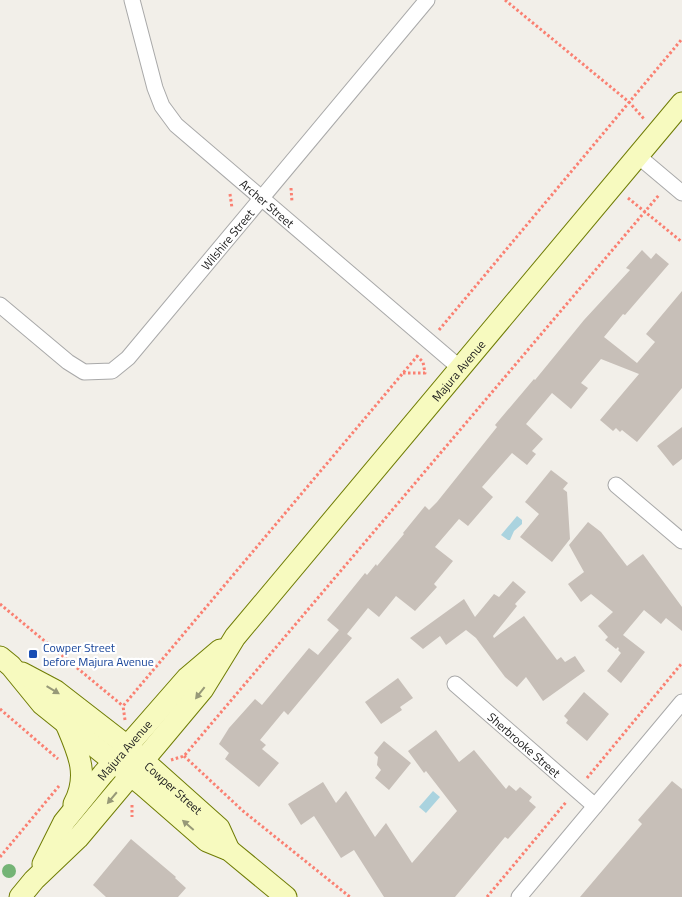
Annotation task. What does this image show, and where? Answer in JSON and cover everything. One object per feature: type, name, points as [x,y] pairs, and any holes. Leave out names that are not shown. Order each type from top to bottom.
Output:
[{"type":"main road","name":"Majura Avenue","points":[[20,897],[34,880],[78,838],[203,689],[235,637],[682,103]]},
{"type":"main road","name":"Majura Avenue","points":[[34,880],[64,822],[122,745],[187,678],[235,637]]},
{"type":"main road","name":"Cowper Street","points":[[5,662],[56,691],[122,745],[144,786],[207,841],[229,850],[286,897]]},
{"type":"main road","name":"Cowper Street","points":[[5,662],[42,704],[66,724],[122,745]]},
{"type":"main road","points":[[64,822],[80,793],[82,780],[78,755],[66,724]]},
{"type":"street","name":"Archer Street","points":[[132,0],[154,88],[162,106],[176,125],[460,368]]},
{"type":"street","name":"Wilshire Street","points":[[0,306],[68,362],[84,372],[112,371],[128,358],[427,0]]},
{"type":"street","points":[[638,156],[682,193]]},
{"type":"street","points":[[616,485],[682,541]]},
{"type":"street","name":"Sherbrooke Street","points":[[455,684],[595,806]]},
{"type":"street","points":[[518,897],[682,702]]},
{"type":"path","points":[[505,0],[629,102],[657,132]]},
{"type":"path","points":[[438,331],[682,39]]},
{"type":"path","points":[[166,761],[184,756],[644,212],[682,242]]},
{"type":"path","points":[[122,745],[123,706],[417,356],[423,362],[425,373],[403,373]]},
{"type":"path","points":[[0,604],[123,706]]},
{"type":"path","points":[[0,709],[64,764]]},
{"type":"path","points":[[184,756],[244,811],[350,897]]},
{"type":"path","points":[[0,857],[60,785]]},
{"type":"path","points":[[132,801],[132,817]]},
{"type":"water","points":[[517,516],[522,520],[522,524],[514,531],[510,540],[508,540],[501,535]]},
{"type":"water","points":[[433,791],[440,797],[426,813],[419,807]]},
{"type":"building","points":[[642,250],[651,259],[656,253],[669,264],[604,337],[637,363],[655,342],[646,334],[682,291],[682,388],[637,442],[622,430],[620,432],[616,428],[613,431],[600,420],[639,374],[601,359],[581,383],[588,388],[571,409],[552,393],[526,424],[543,439],[532,451],[536,454],[527,465],[512,453],[482,487],[493,497],[468,526],[459,519],[435,547],[453,561],[434,584],[437,587],[415,611],[396,596],[379,617],[368,608],[347,634],[352,638],[288,715],[284,711],[260,740],[266,745],[262,749],[279,763],[259,787],[225,759],[229,753],[219,744],[229,728],[255,699],[262,705],[309,648],[318,655],[339,630],[327,620],[365,573],[367,575],[376,564],[377,566],[425,506],[429,510],[437,502],[497,427],[495,425],[584,320],[630,270],[626,268]]},
{"type":"building","points":[[682,427],[682,459],[673,466],[657,446]]},
{"type":"building","points":[[551,470],[568,483],[563,489],[567,492],[570,539],[552,562],[520,537],[539,514],[525,502]]},
{"type":"building","points":[[588,522],[601,532],[627,566],[643,554],[682,607],[682,631],[666,618],[661,624],[644,610],[623,635],[645,652],[621,683],[607,671],[621,653],[618,647],[616,649],[605,640],[608,637],[598,626],[613,612],[591,594],[581,602],[568,584],[584,572],[569,545]]},
{"type":"building","points":[[513,581],[526,592],[515,604],[517,606],[493,636],[494,638],[524,616],[557,660],[561,657],[565,662],[575,656],[585,671],[543,701],[526,677],[517,687],[505,677],[476,638],[466,630],[446,645],[440,636],[423,649],[410,638],[464,599],[475,617],[494,594],[499,597]]},
{"type":"building","points":[[398,678],[413,698],[400,707],[402,710],[381,724],[365,702]]},
{"type":"building","points":[[584,692],[609,714],[587,741],[566,723],[568,720],[564,716]]},
{"type":"building","points":[[436,730],[459,762],[474,750],[506,789],[509,785],[516,791],[520,787],[532,797],[529,801],[536,807],[508,839],[505,837],[455,897],[384,897],[354,850],[341,858],[314,816],[301,825],[288,804],[323,782],[336,803],[346,791],[375,837],[386,823],[412,863],[457,811],[426,771],[424,773],[408,751]]},
{"type":"building","points":[[384,741],[411,763],[389,790],[375,778],[381,770],[377,765],[378,757],[374,753]]},
{"type":"building","points":[[672,781],[682,789],[682,897],[580,897],[642,824],[638,820]]},
{"type":"building","points":[[131,839],[176,877],[186,888],[178,897],[106,897],[93,885]]},
{"type":"place","name":"Cowper Street before Majura Avenue","points":[[33,654]]}]
